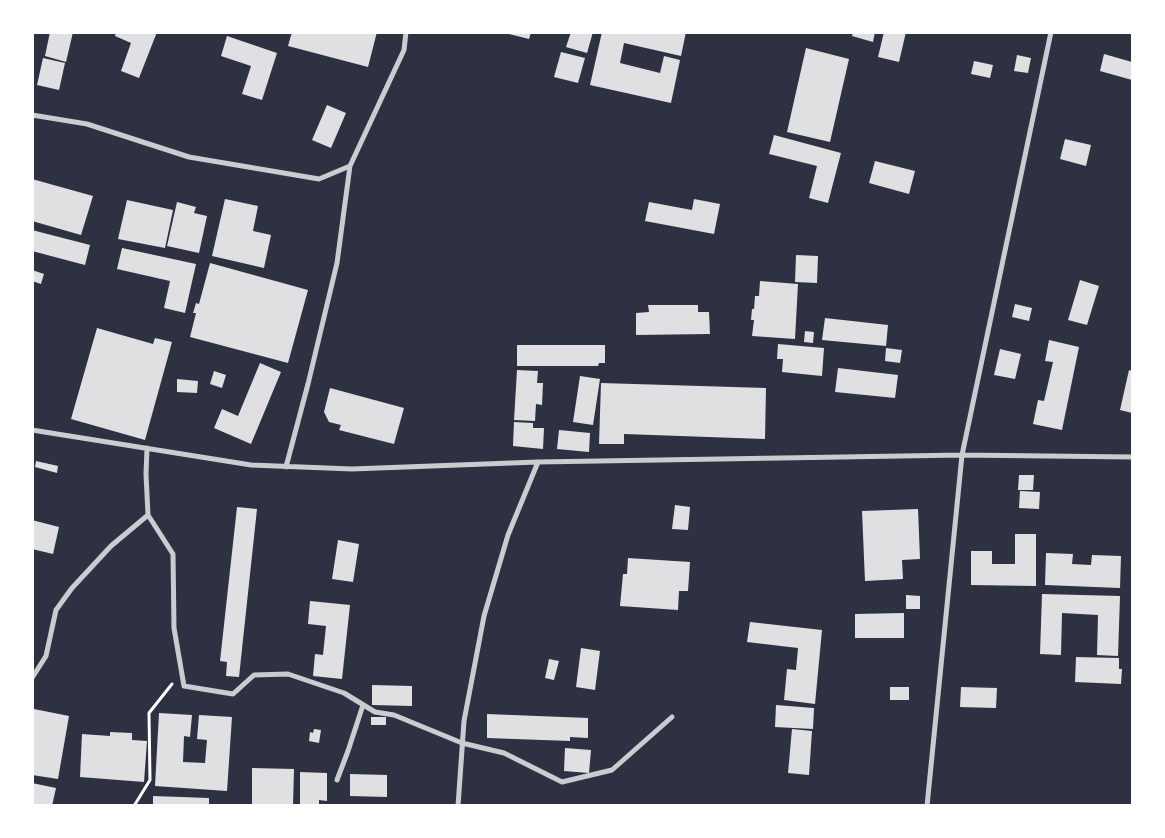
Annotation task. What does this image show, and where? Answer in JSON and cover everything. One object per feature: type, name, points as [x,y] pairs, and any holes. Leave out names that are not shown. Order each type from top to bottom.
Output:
[{"type":"street","points":[[286,467],[337,263],[350,166],[404,50],[406,32]]},
{"type":"street","points":[[927,806],[962,455],[1051,32]]},
{"type":"street","points":[[32,115],[87,124],[189,157],[319,179],[350,166]]},
{"type":"street","points":[[32,430],[251,466],[352,469],[538,462],[962,455],[1132,457]]},
{"type":"street","points":[[147,448],[148,515],[173,554],[174,628],[184,686],[233,694],[254,675],[288,674],[344,693],[375,712],[394,714],[462,743],[504,753],[562,782],[612,770],[672,717]]},
{"type":"street","points":[[458,806],[464,722],[484,616],[508,535],[538,462]]},
{"type":"street","points":[[32,678],[46,656],[56,610],[72,588],[111,546],[148,515]]},
{"type":"street","points":[[337,780],[363,704]]},
{"type":"path","points":[[134,806],[150,780],[149,713],[182,673]]},
{"type":"building","points":[[50,32],[73,32],[66,62],[45,56]]},
{"type":"building","points":[[116,32],[157,32],[139,78],[121,71],[131,43],[115,36]]},
{"type":"building","points":[[292,32],[377,32],[368,67],[288,46]]},
{"type":"building","points":[[509,32],[531,32],[529,39],[509,34]]},
{"type":"building","points":[[571,32],[593,32],[587,53],[566,47]]},
{"type":"building","points":[[602,32],[686,32],[681,56],[624,43],[620,63],[660,73],[664,56],[680,60],[671,103],[590,85]]},
{"type":"building","points":[[853,32],[875,32],[873,42],[852,36]]},
{"type":"building","points":[[884,32],[906,32],[899,62],[878,57]]},
{"type":"building","points":[[227,36],[277,53],[262,100],[242,94],[251,66],[221,56]]},
{"type":"building","points":[[806,48],[849,59],[830,142],[787,132]]},
{"type":"building","points":[[561,52],[585,58],[578,83],[554,77]]},
{"type":"building","points":[[1104,54],[1132,62],[1132,80],[1100,71]]},
{"type":"building","points":[[1017,55],[1031,58],[1028,73],[1014,71]]},
{"type":"building","points":[[43,58],[65,63],[59,90],[37,85]]},
{"type":"building","points":[[974,61],[993,65],[990,78],[971,74]]},
{"type":"building","points":[[327,105],[346,113],[331,148],[312,140]]},
{"type":"building","points":[[774,135],[841,153],[828,203],[809,198],[817,166],[769,154]]},
{"type":"building","points":[[1065,139],[1091,145],[1086,166],[1060,159]]},
{"type":"building","points":[[875,161],[915,171],[909,194],[869,183]]},
{"type":"building","points":[[32,179],[93,196],[81,235],[32,221]]},
{"type":"building","points":[[225,199],[258,206],[253,231],[271,235],[264,268],[212,256]]},
{"type":"building","points":[[694,199],[720,204],[714,234],[645,221],[649,202],[692,210]]},
{"type":"building","points":[[127,200],[173,210],[165,248],[118,239]]},
{"type":"building","points":[[177,202],[196,207],[194,213],[207,216],[199,253],[167,246]]},
{"type":"building","points":[[32,230],[90,245],[85,265],[32,251]]},
{"type":"building","points":[[122,248],[196,264],[185,313],[164,308],[170,281],[117,269]]},
{"type":"building","points":[[796,255],[818,256],[817,283],[795,282]]},
{"type":"building","points":[[210,263],[308,290],[288,363],[190,337],[196,313],[193,313],[196,303],[199,304]]},
{"type":"building","points":[[32,270],[44,274],[41,284],[32,281]]},
{"type":"building","points":[[1080,280],[1099,286],[1087,325],[1068,320]]},
{"type":"building","points":[[760,281],[798,284],[795,339],[752,336],[754,320],[751,320],[752,309],[754,309],[755,296],[759,296]]},
{"type":"building","points":[[1015,304],[1032,308],[1029,321],[1012,317]]},
{"type":"building","points":[[648,305],[698,305],[698,312],[709,312],[710,334],[636,335],[636,313],[649,312]]},
{"type":"building","points":[[825,318],[888,325],[886,346],[822,340]]},
{"type":"building","points":[[97,328],[153,344],[155,338],[172,342],[145,440],[71,419]]},
{"type":"building","points":[[805,331],[814,332],[813,343],[804,342]]},
{"type":"building","points":[[1049,340],[1079,347],[1062,430],[1033,424],[1038,400],[1044,401],[1053,362],[1045,361]]},
{"type":"building","points":[[778,344],[824,348],[822,376],[782,372],[783,359],[777,359]]},
{"type":"building","points":[[517,345],[605,345],[605,363],[599,363],[598,366],[517,366]]},
{"type":"building","points":[[886,348],[902,350],[900,363],[885,361]]},
{"type":"building","points":[[1000,349],[1021,354],[1015,379],[994,375]]},
{"type":"building","points":[[260,363],[281,372],[251,444],[214,428],[222,409],[238,416]]},
{"type":"building","points":[[838,368],[898,375],[895,398],[835,392]]},
{"type":"building","points":[[517,370],[538,371],[537,383],[543,383],[542,405],[536,404],[535,421],[514,420]]},
{"type":"building","points":[[1129,370],[1132,371],[1132,413],[1120,410]]},
{"type":"building","points":[[214,371],[226,375],[222,388],[210,384]]},
{"type":"building","points":[[580,376],[600,379],[593,425],[573,422]]},
{"type":"building","points":[[177,379],[198,381],[197,393],[177,392]]},
{"type":"building","points":[[601,383],[766,388],[765,439],[624,434],[624,444],[599,444]]},
{"type":"building","points":[[330,388],[404,408],[394,444],[339,430],[341,425],[329,422],[324,412]]},
{"type":"building","points":[[514,422],[533,423],[533,428],[544,428],[543,449],[513,446]]},
{"type":"building","points":[[559,430],[590,433],[589,452],[557,449]]},
{"type":"building","points":[[36,461],[58,466],[57,473],[35,467]]},
{"type":"building","points":[[1019,475],[1034,475],[1033,490],[1018,490]]},
{"type":"building","points":[[1020,491],[1040,492],[1039,509],[1019,508]]},
{"type":"building","points":[[675,505],[690,507],[688,530],[672,529]]},
{"type":"building","points":[[237,507],[257,509],[239,677],[226,676],[227,662],[220,661]]},
{"type":"building","points":[[918,509],[920,559],[902,560],[903,579],[865,581],[862,511]]},
{"type":"building","points":[[32,520],[59,527],[53,554],[32,549]]},
{"type":"building","points":[[1015,534],[1036,534],[1036,586],[971,585],[971,551],[992,551],[992,564],[1015,564]]},
{"type":"building","points":[[338,540],[359,544],[353,582],[332,579]]},
{"type":"building","points":[[1046,553],[1073,554],[1072,564],[1091,565],[1092,555],[1121,556],[1120,588],[1045,585]]},
{"type":"building","points":[[628,558],[690,562],[688,591],[679,591],[678,610],[620,606],[623,574],[627,574]]},
{"type":"building","points":[[1042,594],[1120,596],[1118,656],[1097,655],[1098,615],[1062,613],[1061,655],[1040,654]]},
{"type":"building","points":[[906,595],[920,596],[920,609],[906,609]]},
{"type":"building","points":[[310,601],[350,605],[342,679],[313,676],[315,654],[323,655],[326,626],[308,624]]},
{"type":"building","points":[[904,613],[904,638],[855,638],[855,614]]},
{"type":"building","points":[[750,622],[822,630],[815,704],[784,700],[787,669],[796,670],[798,648],[747,642]]},
{"type":"building","points":[[581,648],[600,651],[595,690],[576,687]]},
{"type":"building","points":[[1076,657],[1119,658],[1119,669],[1122,669],[1121,684],[1075,682]]},
{"type":"building","points":[[549,659],[559,661],[554,680],[545,678]]},
{"type":"building","points":[[372,685],[412,686],[412,706],[372,705]]},
{"type":"building","points":[[890,687],[909,687],[909,700],[890,700]]},
{"type":"building","points":[[961,687],[997,688],[996,708],[960,707]]},
{"type":"building","points":[[776,705],[814,708],[813,729],[775,727]]},
{"type":"building","points":[[34,709],[69,716],[58,779],[32,775]]},
{"type":"building","points":[[159,713],[192,715],[190,737],[184,736],[183,762],[205,763],[207,740],[197,739],[199,715],[232,717],[227,791],[155,786]]},
{"type":"building","points":[[487,714],[588,718],[588,738],[570,737],[570,741],[487,738]]},
{"type":"building","points":[[371,717],[386,717],[386,725],[371,725]]},
{"type":"building","points":[[314,729],[321,730],[319,743],[309,741],[310,732],[313,733]]},
{"type":"building","points":[[792,729],[812,731],[809,775],[788,773]]},
{"type":"building","points":[[110,732],[132,733],[132,740],[147,741],[144,782],[80,777],[82,734],[110,736]]},
{"type":"building","points":[[565,748],[591,750],[589,773],[564,771]]},
{"type":"building","points":[[252,768],[294,769],[293,806],[252,806]]},
{"type":"building","points":[[300,772],[327,773],[327,801],[319,800],[319,806],[300,806]]},
{"type":"building","points":[[350,774],[387,775],[387,797],[350,796]]},
{"type":"building","points":[[32,783],[56,788],[52,806],[32,806]]},
{"type":"building","points":[[153,796],[209,798],[209,806],[153,806]]}]
